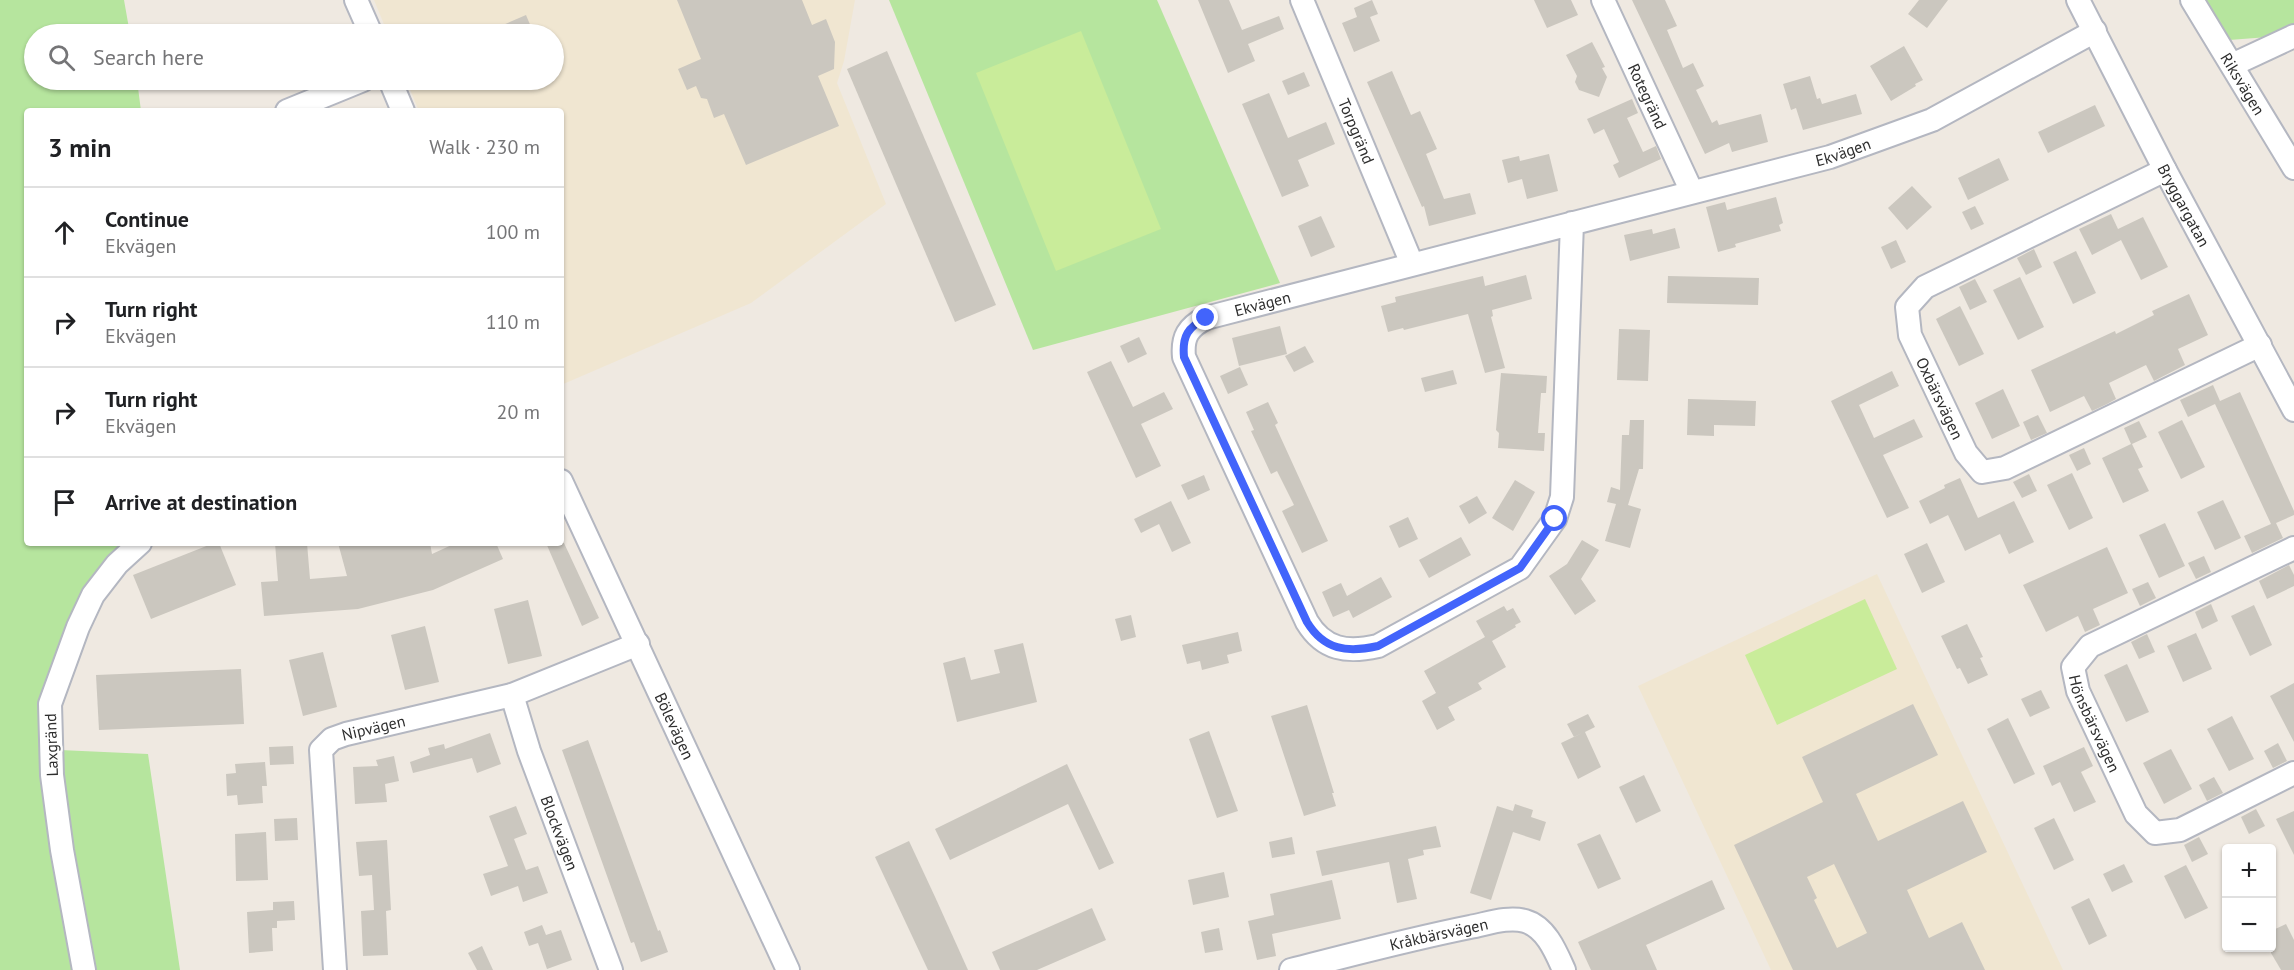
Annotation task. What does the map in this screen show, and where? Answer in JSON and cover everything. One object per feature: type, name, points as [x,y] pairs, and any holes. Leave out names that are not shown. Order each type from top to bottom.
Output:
[{"type":"street","points":[[356,0],[367,24]]},
{"type":"street","name":"Torpgränd","points":[[1302,0],[1412,264]]},
{"type":"street","name":"Rotegränd","points":[[1603,0],[1692,192]]},
{"type":"street","name":"Bryggargatan","points":[[2078,0],[2165,170],[2294,410]]},
{"type":"street","name":"Riksvägen","points":[[2192,0],[2294,168]]},
{"type":"street","name":"Ekvägen","points":[[1572,223],[1562,497],[1555,519],[1520,568],[1378,646],[1346,649],[1327,644],[1315,635],[1307,622],[1191,373],[1184,357],[1182,343],[1187,330],[1206,318],[1412,264],[1692,192],[1830,157],[1905,130],[1961,105],[2095,31]]},
{"type":"street","points":[[2232,64],[2294,36]]},
{"type":"street","points":[[294,108],[338,90]]},
{"type":"street","points":[[394,90],[402,108]]},
{"type":"street","name":"Oxbärsvägen","points":[[2165,170],[1925,287],[1907,308],[1910,335],[1966,453],[1982,472],[2005,468],[2259,345]]},
{"type":"street","name":"Bölevägen","points":[[564,487],[788,970]]},
{"type":"street","name":"Laxgränd","points":[[84,970],[53,786],[50,704],[78,627],[93,595],[117,564],[137,546]]},
{"type":"street","name":"Hönsbärsvägen","points":[[2294,548],[2090,646],[2073,666],[2078,691],[2136,814],[2155,833],[2180,830],[2294,773]]},
{"type":"street","name":"Nipvägen","points":[[335,970],[321,750],[332,739],[346,734],[512,695],[638,644]]},
{"type":"street","name":"Blockvägen","points":[[512,695],[529,751],[611,970]]},
{"type":"street","name":"Kråkbärsvägen","points":[[1291,970],[1437,934],[1505,920],[1524,921],[1538,927],[1554,948],[1564,970]]},
{"type":"shaded area","points":[[374,0],[855,0],[844,61],[837,83],[886,204],[751,303],[564,384],[564,108],[418,108],[410,90],[564,90],[564,24],[384,24]]},
{"type":"shaded area","points":[[1877,574],[2063,970],[1771,970],[1638,686]]},
{"type":"green space","points":[[0,0],[124,0],[128,24],[24,24],[24,90],[138,90],[141,108],[24,108],[24,546],[151,546],[135,557],[102,599],[68,677],[59,708],[60,750],[148,754],[180,970],[0,970]]},
{"type":"green space","points":[[889,0],[1157,0],[1280,283],[1033,350]]},
{"type":"green space","points":[[2206,0],[2294,0],[2294,35],[2229,40]]},
{"type":"green space","points":[[1081,31],[1161,229],[1056,271],[976,73]]},
{"type":"green space","points":[[1865,599],[1897,669],[1777,725],[1745,655]]},
{"type":"building","points":[[677,0],[802,0],[812,25],[826,19],[835,42],[834,69],[818,76],[839,126],[746,165],[724,114],[714,118],[707,99],[701,98],[696,86],[687,90],[678,69],[701,59]]},
{"type":"building","points":[[1198,0],[1229,0],[1242,30],[1279,16],[1284,29],[1248,44],[1255,61],[1228,73]]},
{"type":"building","points":[[1372,0],[1378,14],[1370,17],[1380,41],[1354,52],[1342,23],[1357,17],[1354,8]]},
{"type":"building","points":[[1534,0],[1571,0],[1578,15],[1547,28]]},
{"type":"building","points":[[1632,0],[1665,0],[1677,26],[1667,30],[1683,68],[1693,63],[1704,86],[1696,90],[1712,123],[1717,120],[1719,125],[1761,114],[1768,142],[1732,152],[1729,143],[1705,154]]},
{"type":"building","points":[[1919,0],[1948,0],[1927,28],[1908,14]]},
{"type":"building","points":[[526,15],[530,24],[505,24]]},
{"type":"building","points":[[1592,42],[1605,67],[1602,68],[1607,77],[1599,97],[1579,90],[1575,82],[1577,76],[1566,55]]},
{"type":"building","points":[[1904,46],[1923,80],[1891,101],[1870,66]]},
{"type":"building","points":[[887,51],[996,305],[955,322],[847,69]]},
{"type":"building","points":[[1392,71],[1411,115],[1420,111],[1437,149],[1426,154],[1444,199],[1470,193],[1476,214],[1429,226],[1424,206],[1422,207],[1367,82]]},
{"type":"building","points":[[1304,72],[1310,86],[1288,95],[1282,81]]},
{"type":"building","points":[[1810,76],[1817,99],[1820,98],[1822,104],[1856,94],[1862,114],[1803,130],[1796,108],[1791,110],[1783,84]]},
{"type":"building","points":[[1269,93],[1288,138],[1326,122],[1335,144],[1298,160],[1309,186],[1282,197],[1242,104]]},
{"type":"building","points":[[1632,99],[1638,113],[1627,118],[1643,152],[1656,146],[1661,159],[1619,178],[1613,165],[1619,162],[1604,129],[1594,134],[1587,119]]},
{"type":"building","points":[[2095,105],[2105,126],[2048,153],[2038,132]]},
{"type":"building","points":[[1549,154],[1558,191],[1527,199],[1522,179],[1508,183],[1502,160],[1519,156],[1520,161]]},
{"type":"building","points":[[1999,158],[2009,180],[1968,200],[1958,178]]},
{"type":"building","points":[[1912,186],[1932,207],[1907,230],[1888,208]]},
{"type":"building","points":[[1776,197],[1783,223],[1779,225],[1781,231],[1735,244],[1736,247],[1718,252],[1706,207],[1725,202],[1727,210]]},
{"type":"building","points":[[1975,206],[1984,224],[1971,230],[1962,212]]},
{"type":"building","points":[[2111,214],[2118,229],[2143,217],[2168,267],[2141,280],[2121,240],[2092,255],[2079,229]]},
{"type":"building","points":[[1321,216],[1335,247],[1311,257],[1298,226]]},
{"type":"building","points":[[1675,228],[1680,248],[1630,261],[1624,235],[1652,229],[1653,234]]},
{"type":"building","points":[[1896,240],[1906,262],[1891,269],[1881,247]]},
{"type":"building","points":[[2034,249],[2042,267],[2026,275],[2017,258]]},
{"type":"building","points":[[2076,251],[2096,293],[2073,304],[2053,262]]},
{"type":"building","points":[[1526,275],[1532,299],[1492,310],[1493,316],[1491,317],[1505,368],[1485,373],[1468,314],[1388,332],[1381,306],[1396,302],[1395,297],[1483,276],[1485,286]]},
{"type":"building","points":[[1668,276],[1759,278],[1758,305],[1667,303]]},
{"type":"building","points":[[2020,277],[2044,327],[2018,340],[1993,290]]},
{"type":"building","points":[[1975,279],[1987,302],[1970,310],[1959,287]]},
{"type":"building","points":[[2189,294],[2208,335],[2178,349],[2185,365],[2154,381],[2146,365],[2109,383],[2116,399],[2092,411],[2084,396],[2050,412],[2031,370],[2115,331],[2116,334],[2154,315],[2152,311]]},
{"type":"building","points":[[1960,306],[1984,354],[1959,366],[1936,319]]},
{"type":"building","points":[[1280,326],[1287,354],[1239,366],[1232,338]]},
{"type":"building","points":[[1619,329],[1650,330],[1648,381],[1617,380]]},
{"type":"building","points":[[1139,337],[1147,354],[1128,363],[1120,346]]},
{"type":"building","points":[[1305,346],[1314,362],[1294,372],[1285,356]]},
{"type":"building","points":[[1111,361],[1133,407],[1164,392],[1173,409],[1141,424],[1161,466],[1136,478],[1087,372]]},
{"type":"building","points":[[1240,367],[1248,385],[1228,394],[1220,376]]},
{"type":"building","points":[[1453,370],[1457,384],[1425,392],[1421,378]]},
{"type":"building","points":[[1892,371],[1899,386],[1859,405],[1874,438],[1914,419],[1923,437],[1883,455],[1909,508],[1887,518],[1831,401]]},
{"type":"building","points":[[1501,373],[1547,376],[1546,393],[1541,393],[1538,433],[1545,433],[1544,451],[1498,448],[1499,433],[1496,430]]},
{"type":"building","points":[[2213,385],[2220,401],[2240,392],[2294,511],[2294,515],[2276,523],[2283,538],[2252,553],[2244,536],[2271,524],[2215,404],[2188,417],[2180,400]]},
{"type":"building","points":[[2003,389],[2020,426],[1992,439],[1975,403]]},
{"type":"building","points":[[1688,399],[1756,401],[1755,426],[1714,425],[1714,436],[1687,435]]},
{"type":"building","points":[[1268,402],[1278,423],[1275,425],[1328,541],[1302,553],[1282,511],[1294,505],[1277,471],[1271,474],[1251,431],[1254,430],[1246,412]]},
{"type":"building","points":[[2038,415],[2047,433],[2031,440],[2023,422]]},
{"type":"building","points":[[1630,420],[1644,420],[1643,469],[1639,469],[1628,505],[1641,509],[1630,548],[1605,541],[1616,504],[1607,502],[1611,487],[1620,490],[1622,435],[1629,435]]},
{"type":"building","points":[[2182,420],[2205,467],[2181,479],[2158,432]]},
{"type":"building","points":[[2139,421],[2147,437],[2132,444],[2143,467],[2138,469],[2149,491],[2123,503],[2102,458],[2131,444],[2124,428]]},
{"type":"building","points":[[2084,448],[2091,464],[2077,471],[2069,455]]},
{"type":"building","points":[[2072,473],[2093,518],[2069,530],[2047,485]]},
{"type":"building","points":[[2029,474],[2037,491],[2022,498],[2013,482]]},
{"type":"building","points":[[1204,475],[1210,490],[1188,500],[1181,485]]},
{"type":"building","points":[[1960,478],[1978,518],[2014,501],[2034,542],[2009,554],[2000,534],[1965,551],[1948,515],[1930,524],[1919,501]]},
{"type":"building","points":[[1515,480],[1535,492],[1513,531],[1492,518]]},
{"type":"building","points":[[1477,496],[1487,513],[1469,524],[1459,506]]},
{"type":"building","points":[[2223,500],[2241,538],[2215,550],[2197,512]]},
{"type":"building","points":[[1171,501],[1191,543],[1172,552],[1159,524],[1141,533],[1134,519]]},
{"type":"building","points":[[1408,517],[1418,539],[1399,548],[1389,526]]},
{"type":"building","points":[[2165,523],[2185,566],[2159,578],[2139,535]]},
{"type":"building","points":[[1461,537],[1471,555],[1429,578],[1419,560]]},
{"type":"building","points":[[1582,540],[1599,550],[1581,579],[1596,601],[1575,615],[1549,576],[1567,564]]},
{"type":"building","points":[[564,543],[599,618],[582,626],[547,546],[564,546]]},
{"type":"building","points":[[1927,543],[1945,582],[1922,593],[1904,554]]},
{"type":"building","points":[[206,546],[220,546],[236,585],[151,619],[133,575]]},
{"type":"building","points":[[275,546],[307,546],[310,579],[347,576],[339,546],[431,546],[432,554],[449,546],[497,546],[503,559],[433,590],[358,609],[264,616],[261,582],[278,581]]},
{"type":"building","points":[[2107,547],[2128,593],[2093,609],[2100,625],[2085,632],[2078,616],[2046,632],[2023,585]]},
{"type":"building","points":[[2204,556],[2211,572],[2196,579],[2188,563]]},
{"type":"building","points":[[2289,565],[2294,575],[2294,586],[2267,599],[2259,581]]},
{"type":"building","points":[[1381,577],[1392,597],[1353,618],[1349,610],[1333,617],[1322,592],[1341,583],[1347,596]]},
{"type":"building","points":[[2148,582],[2156,598],[2140,606],[2132,589]]},
{"type":"building","points":[[528,600],[542,656],[508,664],[494,609]]},
{"type":"building","points":[[2211,604],[2218,621],[2202,629],[2195,612]]},
{"type":"building","points":[[2254,605],[2272,645],[2250,656],[2231,616]]},
{"type":"building","points":[[1504,606],[1507,611],[1513,608],[1521,622],[1492,641],[1506,667],[1478,683],[1482,689],[1448,707],[1455,720],[1437,730],[1422,701],[1436,693],[1424,671],[1485,637],[1476,621]]},
{"type":"building","points":[[1131,615],[1136,637],[1121,641],[1115,619]]},
{"type":"building","points":[[1967,624],[1983,657],[1980,658],[1988,675],[1968,684],[1960,668],[1957,669],[1941,636]]},
{"type":"building","points":[[425,626],[439,682],[405,690],[391,635]]},
{"type":"building","points":[[1238,632],[1242,651],[1227,655],[1229,663],[1202,670],[1200,661],[1187,664],[1182,645]]},
{"type":"building","points":[[2196,633],[2212,669],[2183,682],[2167,646]]},
{"type":"building","points":[[2147,634],[2155,652],[2139,659],[2131,642]]},
{"type":"building","points":[[1023,643],[1037,702],[957,722],[943,663],[965,657],[971,680],[1000,673],[994,650]]},
{"type":"building","points":[[323,652],[337,707],[303,716],[289,660]]},
{"type":"building","points":[[2127,664],[2149,712],[2126,722],[2104,675]]},
{"type":"building","points":[[241,669],[244,724],[99,730],[96,675]]},
{"type":"building","points":[[2294,683],[2294,742],[2270,696]]},
{"type":"building","points":[[2041,690],[2050,708],[2030,717],[2021,699]]},
{"type":"building","points":[[1913,704],[1938,755],[1856,794],[1878,841],[1963,801],[1987,852],[1907,890],[1929,938],[1962,922],[1985,970],[1793,970],[1734,845],[1823,802],[1802,757]],"holes":[[[1834,864],[1867,933],[1837,948],[1814,900],[1817,898],[1807,877]]]},
{"type":"building","points":[[1307,705],[1336,806],[1304,816],[1271,716]]},
{"type":"building","points":[[1588,714],[1595,727],[1585,732],[1601,767],[1578,779],[1561,743],[1574,737],[1567,724]]},
{"type":"building","points":[[2232,716],[2254,759],[2229,771],[2207,729]]},
{"type":"building","points":[[2008,718],[2035,774],[2014,784],[1987,729]]},
{"type":"building","points":[[1209,731],[1238,811],[1217,818],[1189,739]]},
{"type":"building","points":[[490,733],[501,764],[477,773],[472,758],[413,773],[410,762],[430,755],[428,748],[444,744],[445,749]]},
{"type":"building","points":[[588,740],[658,931],[660,930],[668,952],[641,962],[634,942],[631,943],[562,750]]},
{"type":"building","points":[[2278,743],[2287,761],[2273,768],[2264,751]]},
{"type":"building","points":[[293,746],[294,764],[270,765],[269,747]]},
{"type":"building","points":[[2084,747],[2093,766],[2081,772],[2096,802],[2074,812],[2060,782],[2052,786],[2043,766]]},
{"type":"building","points":[[2171,749],[2192,789],[2164,804],[2143,763]]},
{"type":"building","points":[[394,756],[399,781],[385,784],[387,802],[355,804],[353,767],[378,766],[376,760]]},
{"type":"building","points":[[265,762],[267,786],[262,786],[263,803],[238,805],[237,795],[227,796],[226,774],[236,773],[235,764]]},
{"type":"building","points":[[1067,764],[1114,863],[1099,870],[1068,804],[950,860],[935,829]]},
{"type":"building","points":[[1644,775],[1661,811],[1636,823],[1619,787]]},
{"type":"building","points":[[2214,777],[2223,793],[2207,801],[2199,785]]},
{"type":"building","points":[[1515,804],[1533,810],[1531,817],[1546,822],[1540,841],[1513,832],[1491,900],[1470,893],[1497,806],[1513,811]]},
{"type":"building","points":[[516,806],[527,834],[514,839],[526,870],[538,866],[548,893],[523,902],[518,886],[491,896],[483,874],[508,866],[489,816]]},
{"type":"building","points":[[2256,809],[2265,826],[2249,834],[2241,817]]},
{"type":"building","points":[[2294,811],[2294,855],[2276,819]]},
{"type":"building","points":[[297,818],[298,840],[275,841],[274,819]]},
{"type":"building","points":[[2054,818],[2074,860],[2054,870],[2034,828]]},
{"type":"building","points":[[1436,826],[1441,847],[1423,850],[1424,855],[1408,859],[1417,899],[1397,903],[1389,862],[1322,876],[1316,851]]},
{"type":"building","points":[[266,832],[268,880],[236,881],[235,834]]},
{"type":"building","points":[[1600,834],[1621,879],[1598,889],[1577,844]]},
{"type":"building","points":[[1292,837],[1295,854],[1272,858],[1269,842]]},
{"type":"building","points":[[2199,837],[2208,854],[2192,862],[2184,845]]},
{"type":"building","points":[[387,840],[391,910],[386,911],[388,955],[363,956],[361,911],[374,910],[372,875],[359,876],[356,842]]},
{"type":"building","points":[[909,841],[968,970],[928,970],[875,857]]},
{"type":"building","points":[[2124,864],[2133,882],[2112,892],[2103,874]]},
{"type":"building","points":[[2186,865],[2208,908],[2185,919],[2164,876]]},
{"type":"building","points":[[1224,872],[1229,897],[1193,905],[1188,880]]},
{"type":"building","points":[[1332,880],[1341,919],[1272,934],[1276,956],[1257,960],[1248,921],[1274,915],[1270,894]]},
{"type":"building","points":[[1712,880],[1725,909],[1646,945],[1657,970],[1591,970],[1578,942]]},
{"type":"building","points":[[2089,898],[2107,936],[2089,945],[2071,907]]},
{"type":"building","points":[[294,901],[295,920],[277,921],[277,928],[272,928],[273,951],[249,953],[247,912],[273,910],[273,902]]},
{"type":"building","points":[[1092,908],[1106,940],[1037,970],[1000,970],[992,952]]},
{"type":"building","points":[[2286,924],[2294,940],[2294,970],[2281,970],[2271,953],[2276,952],[2276,929]]},
{"type":"building","points":[[542,925],[546,935],[561,930],[572,960],[547,969],[538,943],[529,946],[524,932]]},
{"type":"building","points":[[1219,928],[1223,950],[1205,953],[1201,932]]},
{"type":"building","points":[[482,946],[493,970],[477,970],[468,953]]},
{"type":"route","points":[[1206,318],[1187,330],[1182,343],[1184,357],[1307,622],[1315,635],[1327,644],[1346,649],[1378,646],[1520,568],[1555,519]]}]
